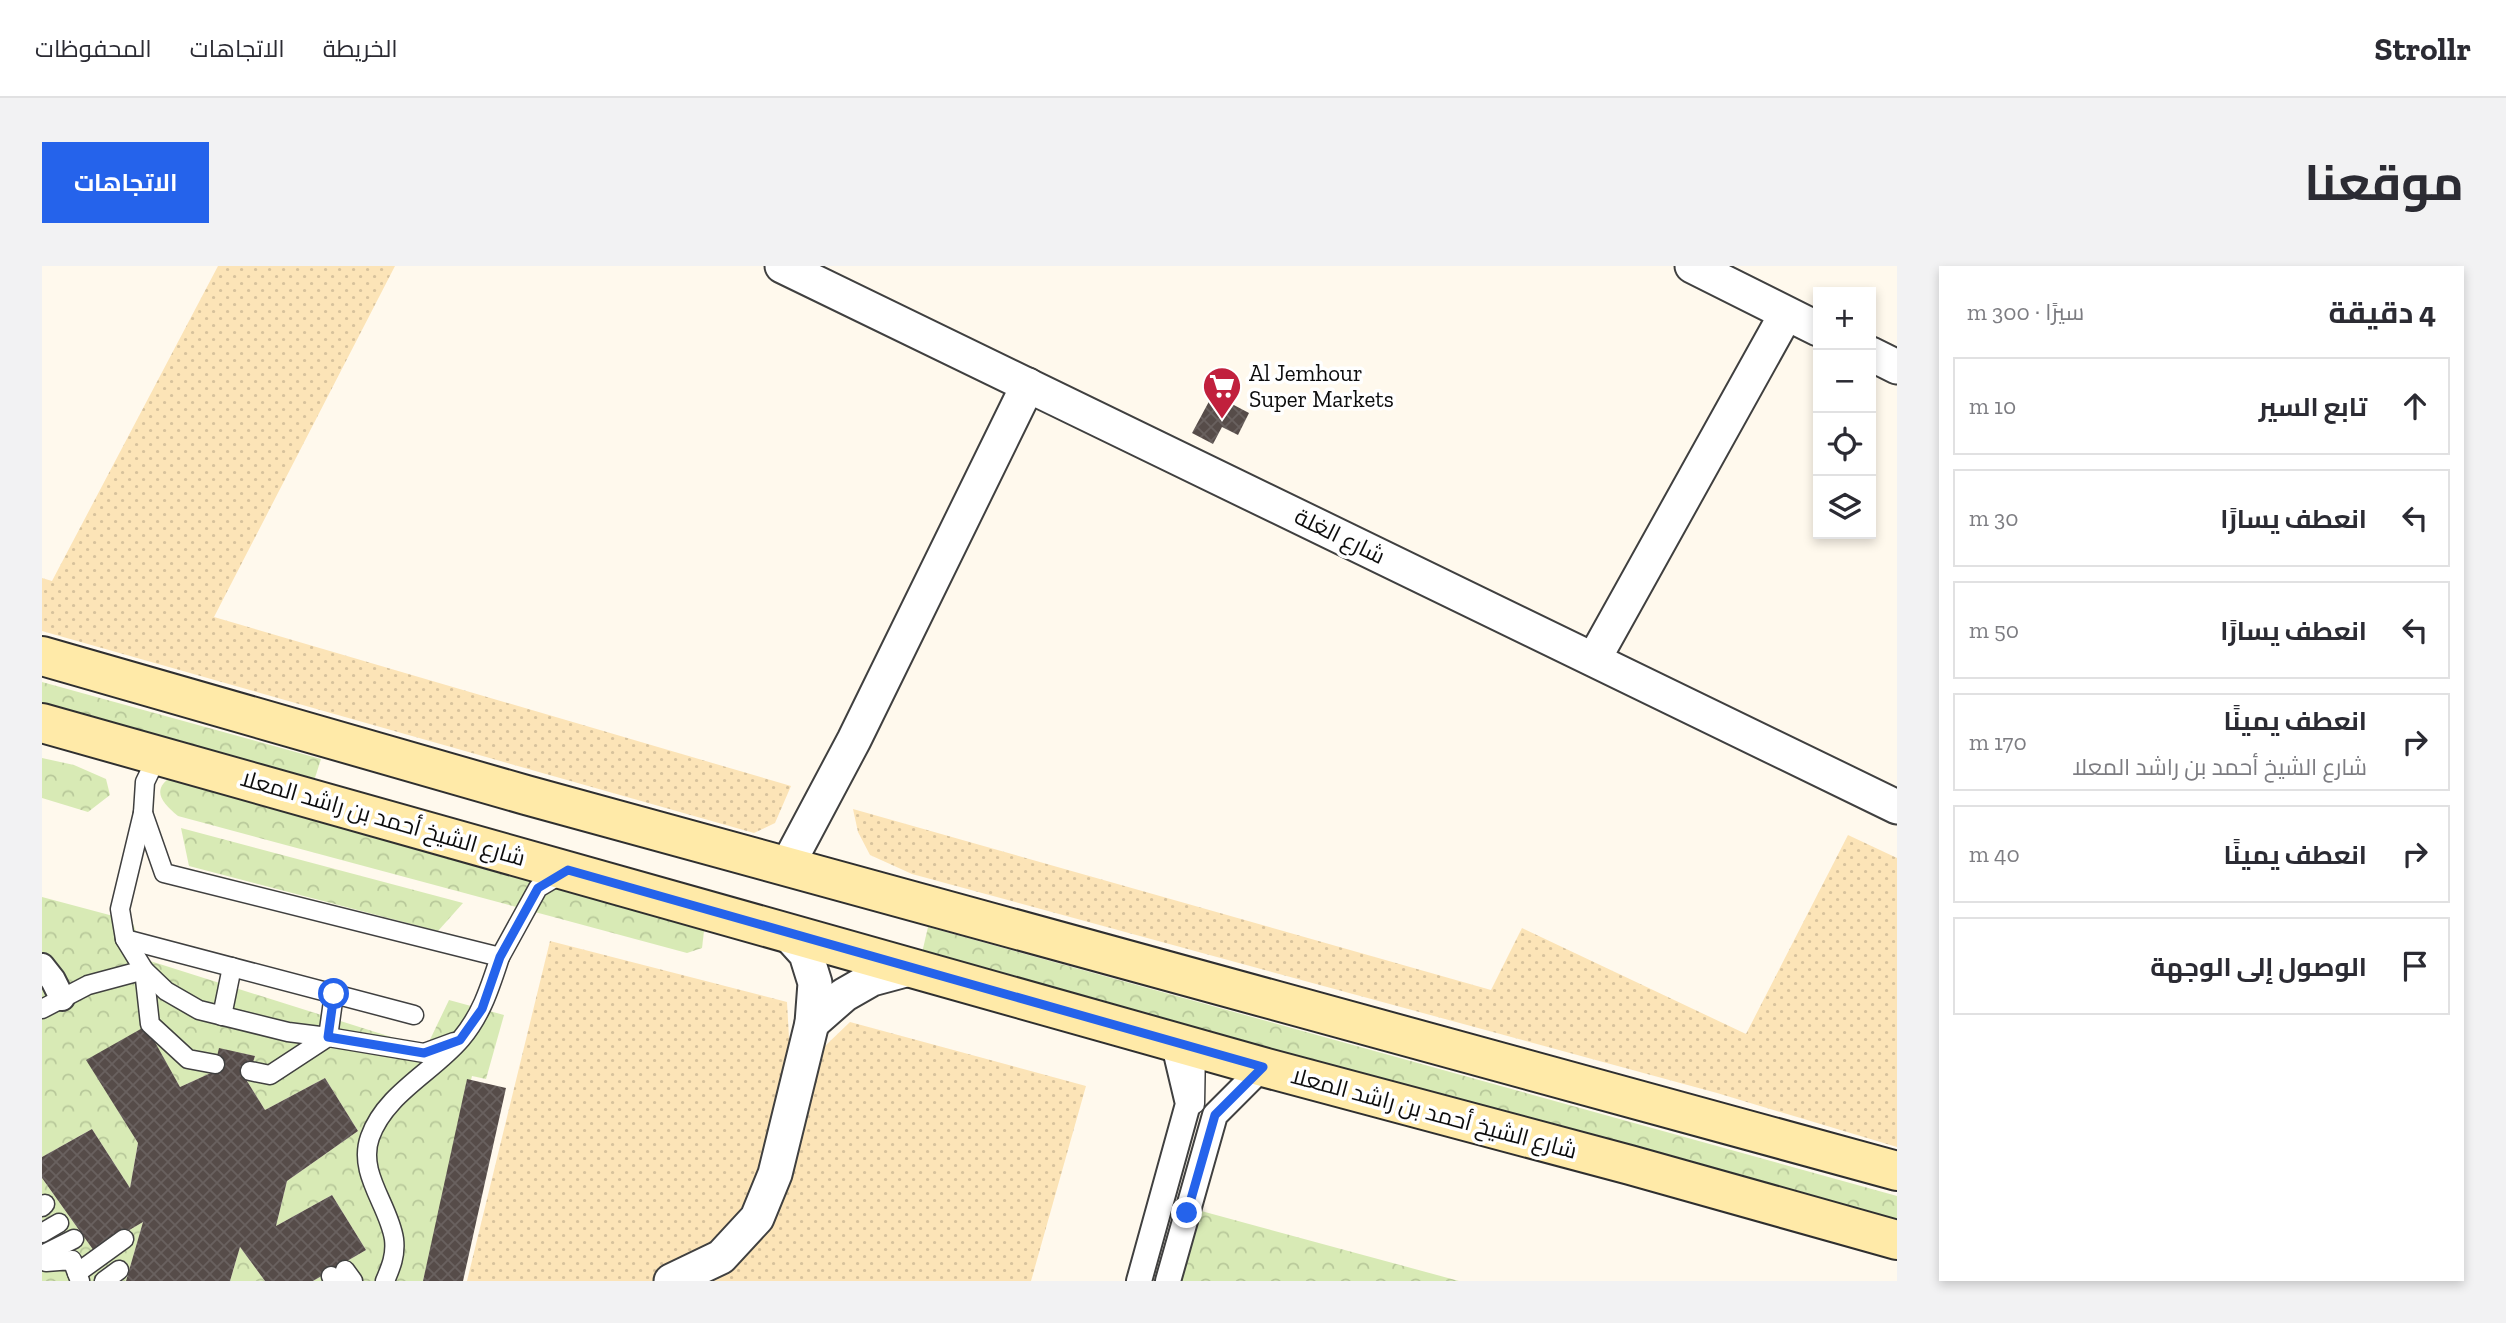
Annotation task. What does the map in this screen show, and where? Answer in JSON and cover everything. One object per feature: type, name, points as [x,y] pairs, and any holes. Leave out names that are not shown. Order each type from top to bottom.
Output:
[{"type":"main road","points":[[42,656],[539,799],[1897,1171]]},
{"type":"main road","name":"شارع الشيخ أحمد بن راشد المعلا","points":[[42,723],[1255,1065],[1630,1165],[1897,1240]]},
{"type":"street","name":"شارع الغلة","points":[[782,266],[1897,807]]},
{"type":"street","points":[[1692,266],[1813,327]]},
{"type":"street","points":[[1594,659],[1786,314]]},
{"type":"street","points":[[1876,357],[1897,367]]},
{"type":"street","points":[[787,866],[854,740],[1028,385]]},
{"type":"street","points":[[671,1281],[721,1256],[757,1218],[775,1174],[812,1023],[815,983],[806,954],[786,932]]},
{"type":"street","points":[[42,966],[53,980],[52,1004]]},
{"type":"street","points":[[812,1023],[844,996],[872,979],[914,968]]},
{"type":"street","points":[[1139,1281],[1188,1104],[1185,1045]]},
{"type":"street","points":[[1168,1281],[1215,1115],[1255,1065]]},
{"type":"lane","points":[[158,755],[145,782],[143,813],[120,909],[125,939],[144,970],[166,991],[199,1010],[288,1032],[424,1053],[460,1040]]},
{"type":"lane","points":[[143,813],[164,873],[500,957]]},
{"type":"lane","points":[[385,1281],[394,1259],[394,1238],[368,1170],[369,1139],[381,1114],[460,1040],[482,1009],[500,957],[538,888],[568,870]]},
{"type":"lane","points":[[125,939],[414,1014]]},
{"type":"lane","points":[[222,1016],[232,967]]},
{"type":"lane","points":[[52,1004],[88,985],[144,970]]},
{"type":"lane","points":[[144,970],[150,1024],[188,1059],[215,1064]]},
{"type":"lane","points":[[250,1071],[270,1075],[328,1037],[334,994]]},
{"type":"lane","points":[[1146,1281],[1195,1112],[1185,1045]]},
{"type":"lane","points":[[1161,1281],[1209,1116],[1255,1065]]},
{"type":"lane","points":[[42,1233],[59,1223]]},
{"type":"lane","points":[[74,1239],[42,1258],[46,1262],[72,1260],[78,1277],[124,1239]]},
{"type":"lane","points":[[104,1281],[119,1270]]},
{"type":"sand","points":[[218,266],[395,266],[214,617],[791,786],[775,823],[754,833],[42,631],[42,578],[52,581]]},
{"type":"sand","points":[[853,809],[1491,990],[1522,928],[1746,1034],[1848,835],[1897,858],[1897,1147],[1717,1093],[912,874],[870,855],[858,832]]},
{"type":"sand","points":[[550,941],[787,1002],[789,1038],[825,1046],[850,1022],[1086,1086],[1031,1281],[467,1281]]},
{"type":"green space","points":[[42,682],[321,759],[314,781],[42,706]]},
{"type":"green space","points":[[42,758],[74,765],[106,779],[110,795],[88,812],[42,798]]},
{"type":"green space","points":[[176,774],[686,923],[704,931],[702,948],[687,953],[178,816],[160,795],[163,784]]},
{"type":"green space","points":[[181,828],[463,903],[438,931],[189,866]]},
{"type":"green space","points":[[42,897],[132,921],[147,960],[426,1048],[449,1000],[504,1015],[486,1079],[472,1076],[423,1281],[313,1281],[366,1250],[332,1195],[276,1226],[287,1181],[358,1131],[325,1078],[265,1110],[247,1081],[255,1056],[220,1049],[213,1072],[180,1087],[146,1027],[87,1060],[138,1143],[130,1188],[92,1129],[42,1157]]},
{"type":"green space","points":[[928,927],[1897,1196],[1897,1226],[922,953]]},
{"type":"green space","points":[[42,1178],[94,1251],[143,1222],[126,1281],[42,1281]]},
{"type":"green space","points":[[1194,1209],[1459,1281],[1172,1281]]},
{"type":"green space","points":[[240,1247],[265,1281],[230,1281]]},
{"type":"building","name":"Al Jemhour Super Markets","points":[[1213,394],[1249,413],[1238,435],[1222,427],[1213,444],[1192,433]]},
{"type":"building","points":[[146,1026],[180,1087],[213,1072],[219,1048],[255,1056],[247,1081],[265,1110],[325,1078],[358,1131],[287,1181],[276,1226],[332,1195],[366,1250],[313,1281],[265,1281],[240,1247],[230,1281],[126,1281],[143,1222],[94,1251],[42,1178],[42,1157],[92,1129],[130,1188],[138,1143],[86,1060]]},
{"type":"building","points":[[467,1079],[506,1088],[463,1281],[423,1281]]},
{"type":"place","name":"Al Jemhour Super Markets","points":[[1222,420]]},
{"type":"route","points":[[334,994],[328,1037],[424,1053],[460,1040],[482,1009],[500,957],[538,888],[568,870],[1263,1067],[1215,1115],[1187,1213]]}]
